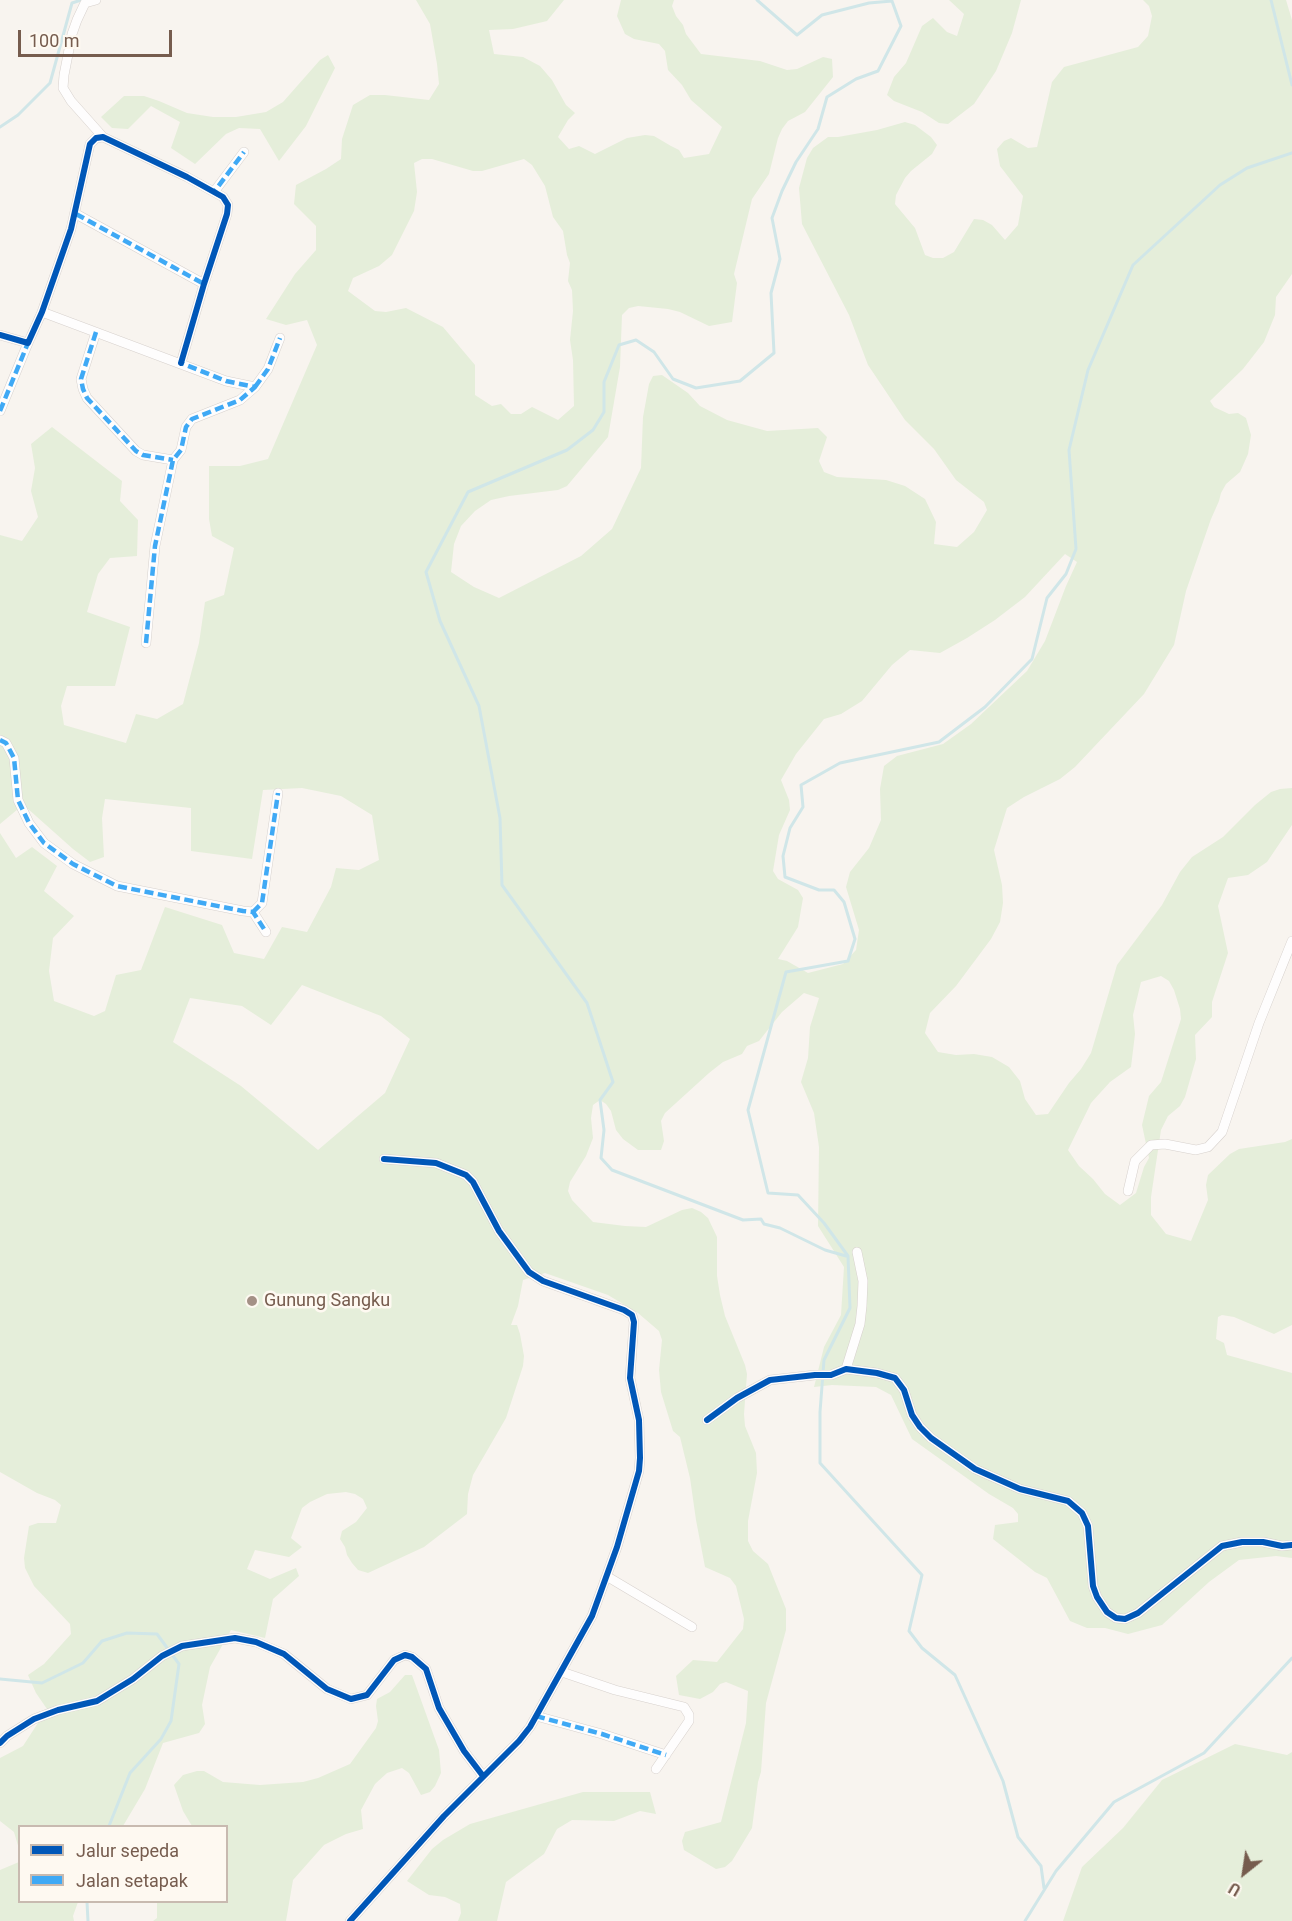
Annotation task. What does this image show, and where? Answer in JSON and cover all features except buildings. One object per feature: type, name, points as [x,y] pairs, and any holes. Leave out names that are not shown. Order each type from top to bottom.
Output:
[{"type":"street","points":[[96,0],[85,3],[72,34],[63,88],[71,101],[103,137],[187,177],[223,197],[228,205],[181,363]]},
{"type":"street","points":[[0,411],[3,397],[42,312],[76,214],[90,144],[96,138],[103,137]]},
{"type":"street","points":[[214,192],[244,153]]},
{"type":"street","points":[[76,214],[204,284]]},
{"type":"street","points":[[42,312],[226,381],[255,387]]},
{"type":"street","points":[[96,332],[81,379],[87,398],[136,451],[143,455],[173,460]]},
{"type":"street","points":[[0,335],[28,343]]},
{"type":"street","points":[[147,643],[155,546],[173,460],[181,450],[186,428],[192,419],[240,400],[255,387],[268,369],[280,338]]},
{"type":"street","points":[[0,740],[6,744],[14,758],[18,800],[29,824],[45,843],[73,864],[117,886],[253,912],[266,932]]},
{"type":"street","points":[[253,912],[262,903],[278,793]]},
{"type":"street","points":[[1128,1191],[1135,1161],[1151,1145],[1165,1144],[1196,1150],[1208,1147],[1222,1132],[1259,1023],[1292,941]]},
{"type":"street","points":[[350,1921],[444,1816],[519,1741],[536,1716],[592,1616],[608,1576],[639,1471],[640,1458],[639,1420],[630,1378],[634,1322],[632,1316],[624,1310],[543,1281],[529,1272],[499,1231],[466,1174],[436,1162],[384,1159]]},
{"type":"street","points":[[846,1370],[860,1324],[862,1306],[863,1281],[857,1252]]},
{"type":"street","points":[[707,1420],[737,1398],[770,1380],[831,1375],[846,1370],[877,1373],[895,1378],[900,1384],[912,1415],[930,1438],[975,1469],[1020,1489],[1058,1497],[1082,1513],[1088,1526],[1097,1597],[1107,1612],[1116,1618],[1125,1619],[1138,1613],[1222,1546],[1242,1542],[1292,1545]]},
{"type":"street","points":[[608,1576],[692,1627]]},
{"type":"street","points":[[0,1743],[34,1719],[58,1710],[97,1701],[133,1679],[162,1656],[182,1646],[235,1638],[256,1641],[284,1654],[327,1689],[351,1699],[367,1695],[394,1660],[405,1656],[412,1657],[426,1669],[439,1708],[464,1751],[483,1776]]},
{"type":"street","points":[[562,1672],[615,1690],[684,1707],[689,1715],[689,1721],[657,1769]]},
{"type":"street","points":[[536,1716],[666,1755]]},
{"type":"green space","points":[[416,0],[564,0],[547,21],[513,29],[489,30],[494,54],[523,57],[540,66],[552,80],[566,105],[575,113],[558,137],[569,149],[579,146],[595,154],[627,138],[645,135],[654,136],[679,150],[684,158],[709,154],[722,127],[691,100],[682,85],[668,70],[665,51],[659,44],[634,39],[625,34],[617,16],[621,0],[674,0],[672,6],[676,16],[701,54],[760,61],[787,70],[797,69],[823,57],[832,59],[833,77],[805,112],[788,121],[782,129],[769,174],[752,199],[734,274],[737,283],[732,322],[709,326],[680,312],[668,309],[638,306],[629,308],[622,315],[620,367],[608,437],[567,486],[558,490],[491,500],[475,511],[461,526],[454,544],[451,572],[474,587],[499,598],[581,556],[612,529],[641,468],[643,417],[649,384],[653,376],[662,375],[688,393],[700,406],[727,420],[767,431],[818,428],[827,437],[819,461],[824,472],[837,477],[886,480],[905,486],[925,499],[936,522],[934,544],[957,547],[974,532],[987,510],[984,502],[956,480],[934,449],[905,420],[868,365],[849,315],[802,224],[799,188],[807,158],[813,148],[828,137],[877,130],[905,122],[915,125],[931,137],[937,145],[932,154],[905,178],[896,195],[895,204],[915,228],[925,255],[943,258],[954,252],[974,219],[983,220],[992,225],[1005,240],[1018,225],[1023,196],[1000,166],[997,149],[1004,141],[1011,138],[1028,148],[1037,147],[1052,82],[1064,67],[1138,47],[1148,36],[1152,16],[1149,6],[1143,0],[1286,0],[1292,20],[1292,274],[1276,297],[1275,315],[1264,342],[1243,369],[1210,401],[1214,407],[1229,414],[1238,413],[1246,418],[1251,435],[1248,454],[1240,472],[1226,484],[1221,493],[1186,591],[1174,645],[1144,694],[1075,767],[1060,779],[1007,808],[994,850],[1002,885],[1003,903],[1000,922],[991,939],[956,986],[930,1013],[925,1033],[938,1052],[992,1057],[1009,1067],[1020,1081],[1025,1099],[1036,1115],[1048,1114],[1091,1053],[1117,965],[1162,905],[1180,872],[1192,857],[1223,837],[1271,792],[1292,788],[1292,825],[1267,862],[1248,875],[1228,878],[1218,906],[1228,953],[1212,1002],[1212,1017],[1195,1035],[1196,1059],[1185,1097],[1180,1106],[1168,1116],[1161,1130],[1151,1197],[1151,1215],[1166,1234],[1191,1241],[1208,1200],[1206,1185],[1208,1175],[1230,1154],[1239,1149],[1292,1139],[1292,1325],[1274,1334],[1234,1317],[1222,1315],[1218,1317],[1216,1339],[1224,1343],[1227,1355],[1292,1373],[1292,1558],[1276,1556],[1239,1560],[1209,1582],[1162,1625],[1128,1634],[1105,1628],[1087,1628],[1070,1621],[1047,1578],[1035,1572],[993,1539],[995,1525],[1018,1522],[1018,1514],[1013,1508],[989,1494],[912,1439],[891,1395],[876,1387],[832,1385],[814,1387],[824,1347],[841,1315],[844,1267],[818,1226],[819,1147],[814,1113],[801,1082],[808,1058],[810,1027],[819,998],[804,993],[782,1012],[759,1041],[747,1046],[742,1054],[723,1062],[665,1113],[661,1121],[664,1141],[661,1150],[638,1150],[623,1139],[616,1130],[611,1111],[606,1104],[600,1100],[593,1105],[591,1118],[593,1138],[586,1156],[570,1182],[568,1191],[572,1200],[593,1222],[646,1227],[682,1210],[692,1208],[708,1218],[717,1237],[717,1276],[720,1295],[725,1316],[745,1365],[747,1374],[745,1426],[756,1453],[757,1473],[748,1521],[748,1541],[753,1551],[768,1564],[786,1609],[786,1630],[766,1703],[761,1772],[752,1828],[732,1861],[725,1867],[716,1869],[684,1850],[682,1841],[685,1832],[721,1822],[746,1723],[748,1691],[726,1682],[700,1699],[679,1695],[676,1676],[693,1660],[717,1662],[743,1629],[744,1619],[736,1586],[730,1578],[705,1567],[690,1478],[680,1437],[673,1431],[661,1392],[659,1370],[662,1340],[659,1331],[638,1313],[608,1295],[545,1273],[523,1280],[518,1306],[511,1325],[517,1325],[520,1334],[524,1356],[523,1366],[506,1418],[473,1475],[468,1494],[467,1514],[424,1547],[368,1573],[358,1570],[352,1563],[340,1539],[342,1531],[356,1522],[367,1508],[363,1499],[346,1492],[327,1494],[310,1502],[302,1508],[291,1538],[302,1547],[289,1557],[255,1550],[247,1569],[270,1579],[296,1568],[299,1576],[273,1599],[265,1638],[231,1630],[210,1667],[202,1705],[205,1724],[199,1733],[163,1743],[145,1789],[124,1825],[18,1825],[18,1846],[14,1832],[0,1821],[0,1758],[23,1746],[47,1709],[28,1675],[44,1664],[71,1634],[70,1624],[34,1586],[25,1568],[24,1558],[29,1526],[38,1523],[56,1523],[61,1505],[0,1472],[0,833],[16,858],[32,847],[57,866],[44,891],[74,916],[53,938],[49,971],[54,1001],[94,1016],[105,1011],[116,975],[141,970],[165,907],[222,925],[234,953],[264,959],[282,927],[307,932],[331,887],[336,868],[359,870],[379,860],[372,815],[341,796],[302,788],[263,790],[252,859],[191,851],[191,808],[105,799],[102,818],[104,857],[90,862],[24,804],[0,824],[0,535],[22,541],[38,517],[31,491],[35,468],[31,444],[52,427],[122,481],[120,501],[138,520],[137,556],[110,558],[98,574],[87,612],[130,627],[115,686],[67,686],[61,706],[64,725],[126,743],[136,714],[157,719],[183,704],[199,643],[205,602],[224,595],[234,548],[212,536],[209,519],[209,466],[240,466],[268,459],[317,345],[307,320],[286,325],[266,319],[295,274],[316,250],[316,226],[294,204],[296,185],[341,159],[342,139],[353,105],[370,95],[429,100],[439,84],[430,24]],"holes":[[[422,159],[432,159],[473,171],[482,171],[524,159],[532,165],[545,186],[553,217],[563,231],[570,263],[568,281],[572,290],[573,311],[570,340],[574,406],[558,420],[532,407],[521,414],[511,414],[501,404],[492,406],[475,395],[475,365],[443,327],[406,308],[386,312],[375,311],[348,291],[353,278],[379,266],[392,255],[414,211],[417,192],[414,163]],[[1065,554],[1077,562],[1045,641],[1027,671],[971,724],[943,744],[897,756],[884,766],[880,789],[881,820],[869,848],[850,872],[846,887],[859,930],[856,950],[843,964],[808,973],[787,961],[778,959],[798,927],[803,898],[798,890],[778,879],[773,871],[779,835],[790,810],[789,800],[781,780],[796,754],[824,719],[841,714],[862,701],[892,665],[910,650],[940,653],[967,638],[1025,597]],[[1161,976],[1169,981],[1174,990],[1181,1019],[1161,1082],[1149,1096],[1142,1125],[1149,1158],[1136,1193],[1120,1205],[1105,1194],[1079,1166],[1068,1150],[1091,1103],[1110,1082],[1131,1067],[1135,1034],[1133,1015],[1141,982]],[[302,985],[381,1016],[410,1039],[385,1093],[318,1150],[241,1086],[173,1042],[190,998],[242,1006],[271,1025]]]},
{"type":"green space","points":[[949,0],[1021,0],[1012,33],[996,71],[974,104],[948,124],[939,123],[922,112],[894,101],[887,95],[894,77],[906,63],[922,26],[933,18],[947,32],[957,36],[964,14]]},
{"type":"green space","points":[[328,55],[335,68],[306,126],[279,161],[260,129],[239,128],[226,134],[195,164],[171,148],[180,122],[151,106],[128,129],[112,128],[101,117],[124,96],[144,96],[187,113],[213,117],[236,117],[266,112],[283,102],[320,60]]},
{"type":"green space","points":[[405,1675],[412,1675],[439,1750],[441,1773],[430,1792],[421,1795],[409,1773],[402,1768],[387,1773],[375,1784],[361,1810],[363,1829],[346,1834],[324,1845],[293,1880],[286,1921],[153,1921],[157,1918],[157,1903],[228,1903],[228,1825],[191,1825],[183,1811],[174,1785],[183,1775],[204,1771],[223,1782],[260,1785],[303,1782],[318,1778],[350,1764],[376,1728],[377,1699],[390,1692]]},
{"type":"green space","points":[[1235,1744],[1287,1755],[1292,1752],[1292,1921],[1063,1921],[1082,1867],[1123,1828],[1162,1780]]},
{"type":"green space","points":[[583,1792],[650,1792],[656,1814],[640,1811],[614,1821],[572,1820],[557,1829],[544,1854],[506,1882],[497,1921],[458,1921],[461,1913],[460,1904],[445,1897],[429,1895],[407,1881],[432,1849],[470,1824]]},
{"type":"green space","points":[[18,1862],[18,1903],[78,1903],[73,1916],[74,1921],[0,1921],[0,1870]]},
{"type":"waterway","points":[[0,127],[18,115],[50,83],[72,3],[81,0]]},
{"type":"waterway","points":[[757,0],[797,35],[822,15],[869,3],[892,1],[901,26],[878,71],[856,79],[827,97],[818,129],[796,162],[782,191],[772,218],[780,259],[771,293],[774,353],[740,381],[696,388],[673,379],[654,352],[636,340],[619,345],[604,382],[604,412],[593,430],[567,450],[468,492],[426,572],[440,621],[479,706],[500,818],[502,885],[587,1003],[613,1082],[600,1100],[604,1130],[601,1158],[612,1170],[743,1220],[761,1219],[764,1224],[780,1228],[825,1250],[846,1256]]},
{"type":"waterway","points":[[1271,0],[1292,85]]},
{"type":"waterway","points":[[1044,1888],[1041,1866],[1018,1837],[1003,1781],[955,1675],[922,1648],[909,1631],[922,1575],[820,1463],[820,1412],[824,1360],[850,1308],[848,1256],[824,1223],[798,1195],[768,1193],[748,1110],[786,972],[848,961],[855,939],[844,902],[834,890],[819,890],[785,877],[783,856],[790,828],[803,807],[801,785],[840,763],[939,742],[985,707],[1032,659],[1047,598],[1066,574],[1076,549],[1069,450],[1088,370],[1133,265],[1220,185],[1247,168],[1292,153]]},
{"type":"waterway","points":[[0,1679],[42,1683],[83,1663],[102,1641],[127,1633],[157,1634],[179,1664],[171,1721],[161,1739],[130,1773],[109,1825]]},
{"type":"waterway","points":[[1025,1921],[1056,1871],[1114,1802],[1204,1753],[1292,1658]]},
{"type":"waterway","points":[[87,1903],[88,1921]]},
{"type":"marked path","points":[[219,195],[214,192],[244,152]]},
{"type":"marked path","points":[[76,214],[204,284]]},
{"type":"marked path","points":[[96,332],[81,379],[87,398],[136,451],[143,455],[173,460]]},
{"type":"marked path","points":[[255,387],[268,369],[280,338]]},
{"type":"marked path","points":[[0,411],[28,343]]},
{"type":"marked path","points":[[146,643],[155,546],[173,460],[181,450],[186,427],[192,419],[240,400],[255,387],[226,381],[181,363],[183,358]]},
{"type":"marked path","points":[[0,740],[6,743],[14,758],[18,800],[29,823],[44,843],[73,864],[117,886],[253,912],[266,932]]},
{"type":"marked path","points":[[253,912],[262,903],[278,793]]},
{"type":"marked path","points":[[536,1716],[666,1755]]},
{"type":"cycle path","points":[[0,335],[28,343],[42,312],[71,229],[90,144],[96,138],[103,137],[187,177],[223,197],[228,205],[181,363]]},
{"type":"cycle path","points":[[350,1921],[444,1816],[519,1741],[530,1727],[592,1616],[617,1547],[639,1471],[640,1458],[639,1420],[630,1378],[634,1322],[632,1315],[624,1310],[543,1281],[529,1272],[499,1231],[473,1182],[466,1175],[436,1163],[384,1159]]},
{"type":"cycle path","points":[[707,1420],[737,1398],[770,1380],[831,1375],[846,1369],[895,1378],[904,1390],[912,1415],[931,1438],[975,1469],[1020,1489],[1068,1501],[1082,1513],[1088,1526],[1093,1586],[1107,1612],[1116,1618],[1125,1619],[1138,1613],[1222,1546],[1242,1542],[1292,1545]]},
{"type":"cycle path","points":[[0,1743],[34,1719],[58,1710],[97,1701],[133,1679],[162,1656],[182,1646],[235,1638],[256,1642],[284,1654],[327,1689],[351,1699],[367,1695],[394,1660],[405,1655],[412,1657],[426,1669],[439,1708],[464,1751],[483,1776]]},
{"type":"place","name":"Gunung Sangku","points":[[252,1301]]}]
